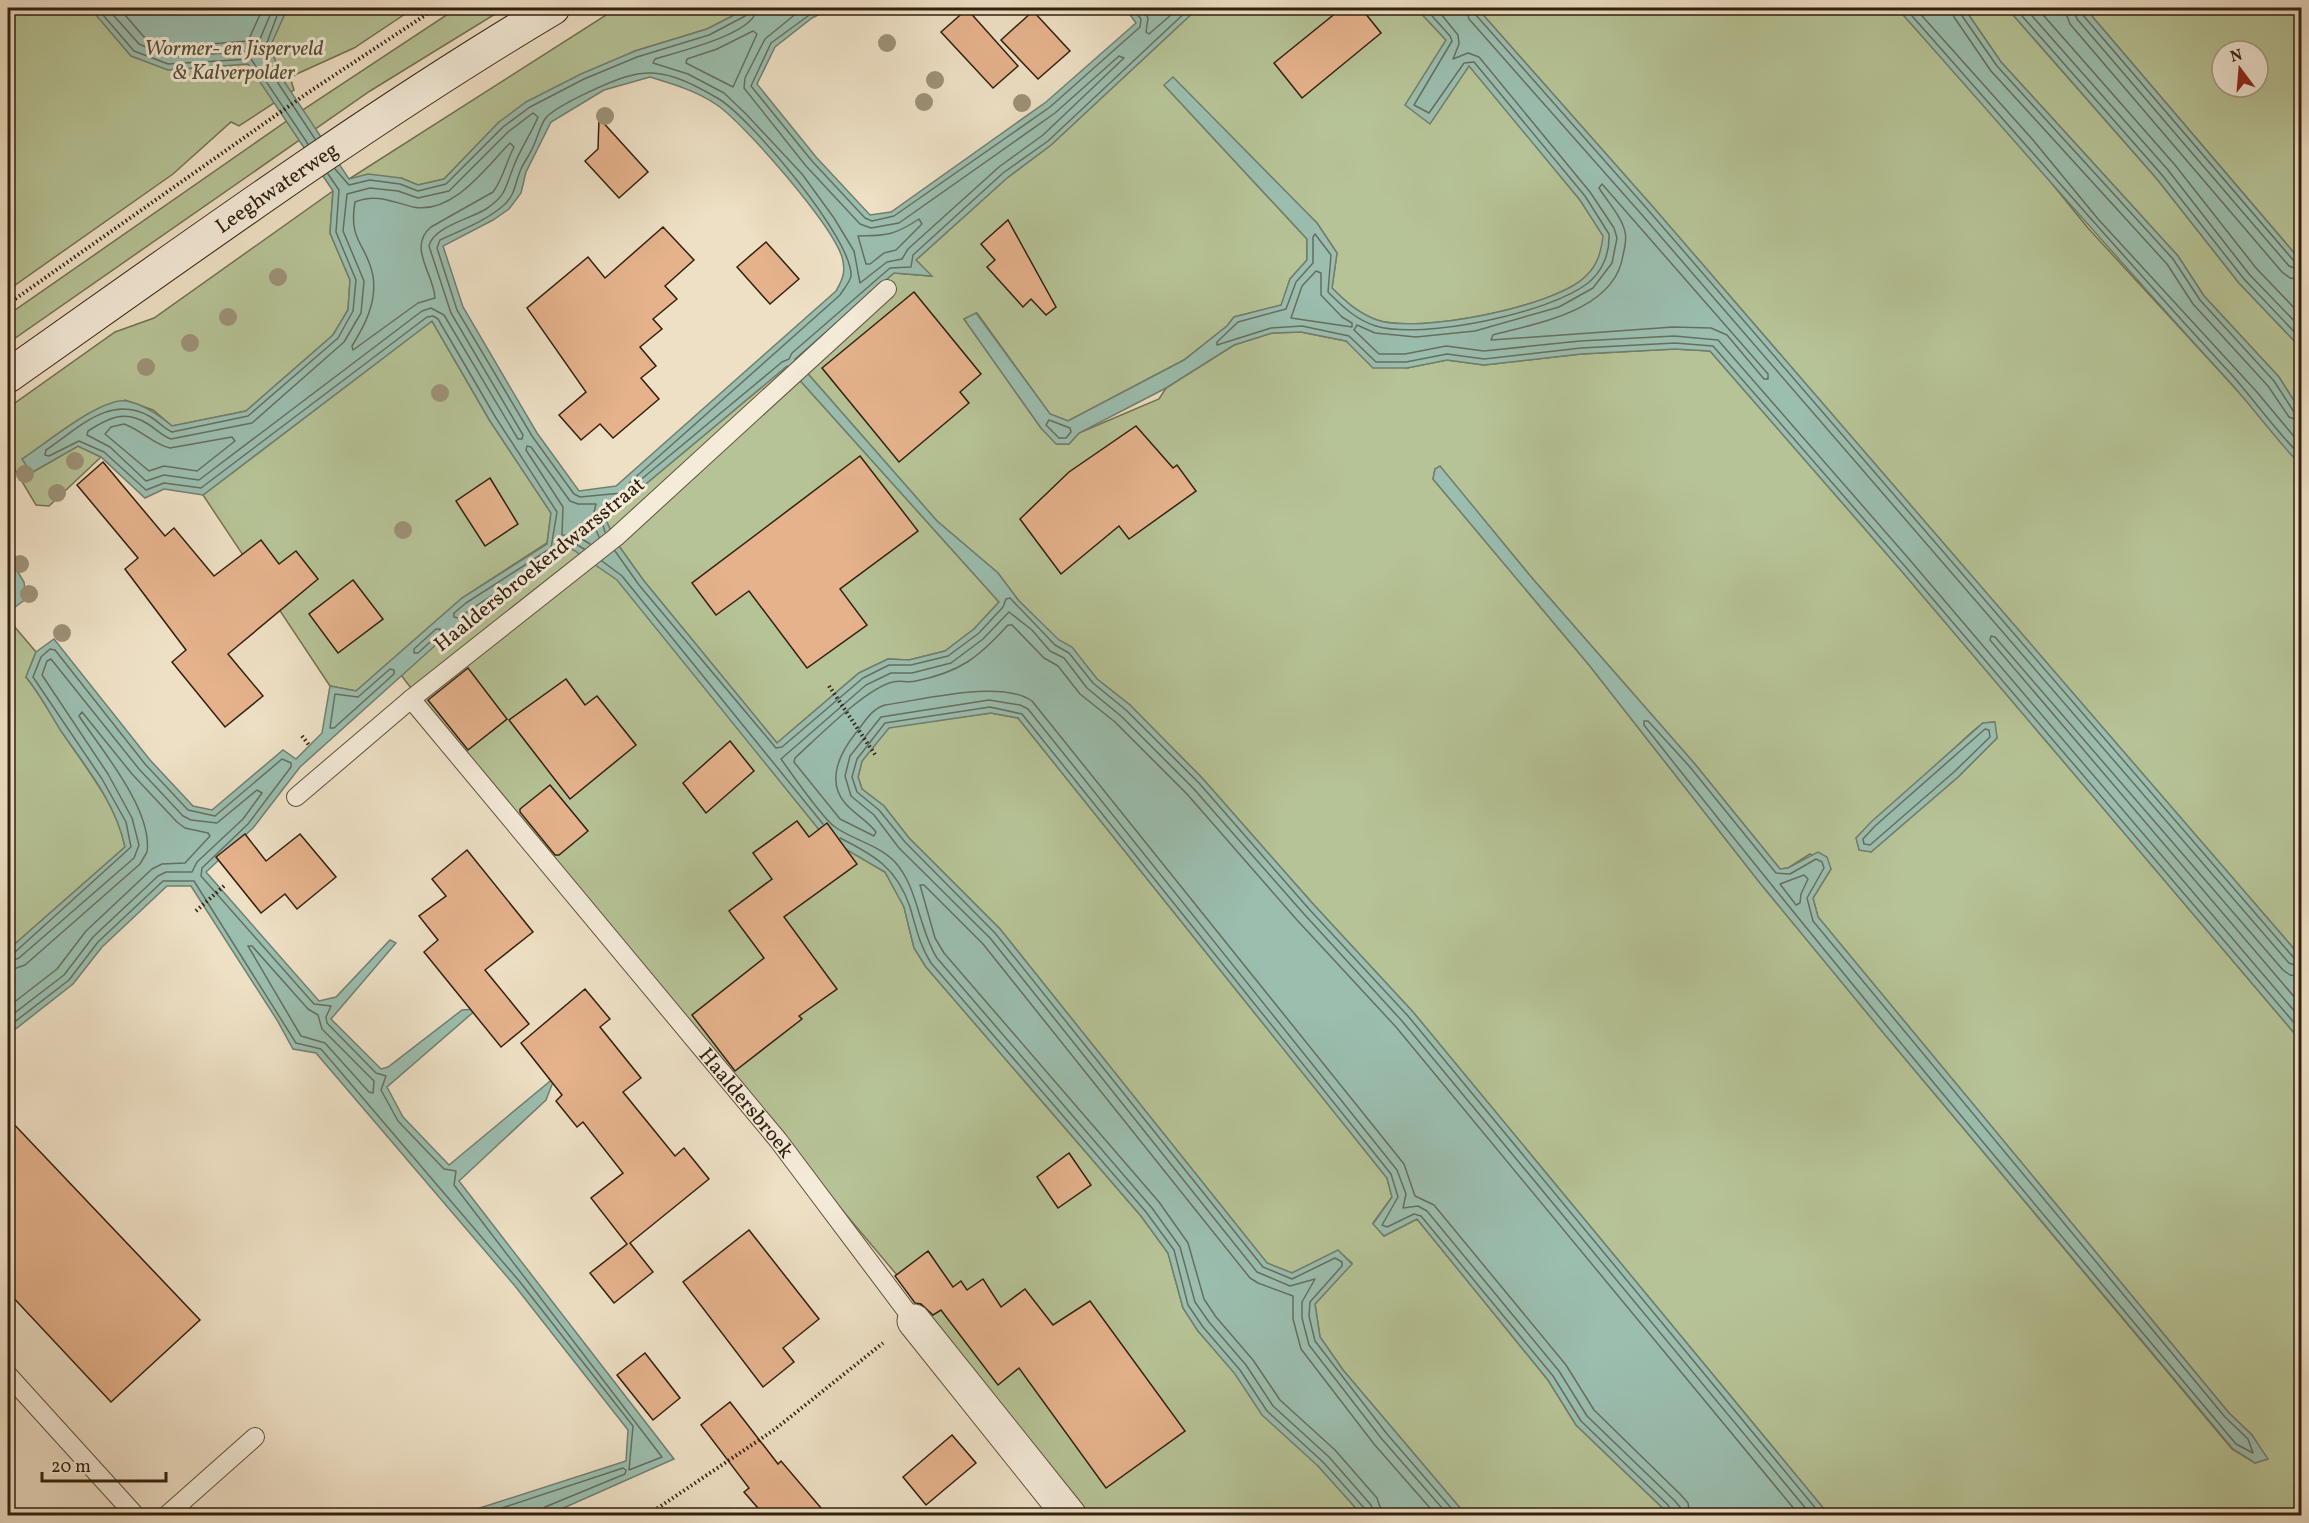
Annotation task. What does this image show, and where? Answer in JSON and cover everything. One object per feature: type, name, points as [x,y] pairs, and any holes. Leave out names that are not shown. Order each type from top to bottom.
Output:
[{"type":"main road","name":"Leeghwaterweg","points":[[8,376],[343,142],[496,41],[553,8]]},
{"type":"main road","name":"Haaldersbroek","points":[[914,1322],[1070,1515]]},
{"type":"lane","name":"Haaldersbroekerdwarsstraat","points":[[296,796],[411,699],[616,537],[887,289]]},
{"type":"lane","name":"Haaldersbroek","points":[[411,699],[778,1140],[914,1322]]},
{"type":"lane","points":[[8,1375],[136,1515]]},
{"type":"lane","points":[[165,1515],[255,1437]]},
{"type":"path","points":[[8,304],[268,120],[436,8]]},
{"type":"path","points":[[829,686],[876,756]]},
{"type":"path","points":[[196,911],[224,886]]},
{"type":"path","points":[[646,1515],[774,1430],[899,1329],[914,1322]]},
{"type":"green space","name":"Wormer- en Jisperveld & Kalverpolder","points":[[8,8],[414,8],[354,48],[290,77],[294,90],[239,126],[231,122],[173,174],[8,290]]},
{"type":"green space","points":[[457,8],[505,8],[370,91],[8,343],[8,315],[301,111]]},
{"type":"green space","points":[[617,8],[748,8],[707,29],[635,51],[499,122],[444,179],[418,185],[401,178],[349,179]]},
{"type":"green space","points":[[1198,8],[1416,8],[1446,40],[1430,123],[1469,65],[1580,200],[1604,236],[1593,268],[1569,288],[1516,307],[1452,320],[1396,323],[1377,320],[1364,314],[1332,288],[1337,253],[1317,223],[1164,85],[1307,239],[1307,260],[1290,279],[1282,305],[1234,317],[1227,326],[1184,360],[1068,421],[1050,414],[977,313],[964,319],[1041,428],[1057,444],[1069,444],[1079,433],[1159,399],[1166,388],[1234,345],[1272,333],[1301,332],[1346,341],[1407,368],[1447,360],[1484,365],[1581,354],[1675,349],[1710,351],[1899,568],[2301,1041],[2301,1515],[1829,1515],[1413,1012],[1314,905],[1203,779],[1130,705],[1097,679],[1072,648],[1059,641],[1019,601],[998,573],[937,521],[795,359],[894,273],[931,276],[916,260],[1007,178],[1051,145]],"holes":[[[1440,467],[1532,578],[1694,763],[1780,869],[1788,868],[1810,854],[1831,869],[1813,898],[1818,917],[2229,1413],[2252,1435],[2267,1459],[2255,1463],[2232,1449],[1886,1036],[1760,883],[1589,665],[1433,479],[1435,469]],[[1994,722],[1997,738],[1958,777],[1871,852],[1856,838],[1973,731],[1983,723]]]},
{"type":"green space","points":[[1477,8],[1897,8],[2023,148],[2088,228],[2246,400],[2301,465],[2301,957],[1653,207]]},
{"type":"green space","points":[[1964,8],[2007,8],[2157,179],[2239,283],[2301,348],[2301,412],[2279,377],[2204,296],[2178,256],[2001,62]]},
{"type":"green space","points":[[2085,8],[2301,8],[2301,261]]},
{"type":"green space","points":[[333,191],[330,233],[350,280],[348,310],[333,335],[246,411],[172,426],[153,410],[125,400],[31,473],[78,446],[101,457],[49,506],[36,505],[8,458],[8,408],[115,332],[154,318]]},
{"type":"green space","points":[[432,321],[490,421],[551,513],[547,543],[462,598],[356,691],[330,686],[203,495]]},
{"type":"green space","points":[[787,366],[999,602],[974,629],[945,651],[909,660],[888,659],[859,673],[777,743],[644,581],[616,542],[605,518]]},
{"type":"green space","points":[[572,548],[617,579],[825,837],[885,872],[904,907],[914,948],[926,967],[1141,1216],[1168,1253],[1183,1308],[1198,1331],[1362,1515],[1088,1515],[902,1281],[495,798],[401,675],[459,624]]},
{"type":"green space","points":[[8,619],[36,652],[26,677],[98,784],[121,830],[125,847],[8,950]]},
{"type":"green space","points":[[991,713],[1018,718],[1387,1178],[1392,1197],[1373,1223],[1384,1236],[1417,1219],[1548,1380],[1576,1425],[1670,1515],[1466,1515],[1343,1370],[1320,1337],[1315,1304],[1352,1263],[1338,1251],[1292,1273],[1267,1263],[1000,929],[909,838],[884,806],[862,789],[858,777],[862,761],[889,727]]},
{"type":"water","points":[[90,8],[292,8],[284,16],[270,47],[283,80],[349,179],[368,174],[401,178],[418,185],[444,179],[499,122],[526,102],[581,74],[635,51],[707,29],[748,8],[832,8],[812,18],[775,47],[757,84],[816,157],[870,215],[891,212],[1046,102],[1136,23],[1125,8],[1198,8],[1051,145],[1007,178],[916,260],[932,276],[894,273],[795,359],[937,521],[998,573],[1019,601],[1059,640],[1072,647],[1097,679],[1130,705],[1203,779],[1314,905],[1413,1012],[1829,1515],[1670,1515],[1576,1425],[1548,1380],[1417,1219],[1384,1236],[1373,1224],[1392,1197],[1387,1178],[1018,718],[991,713],[889,728],[862,761],[858,777],[862,789],[884,806],[909,838],[1000,929],[1267,1263],[1292,1273],[1338,1250],[1352,1264],[1315,1304],[1320,1337],[1343,1370],[1466,1515],[1362,1515],[1318,1466],[1262,1415],[1235,1374],[1198,1331],[1183,1308],[1168,1253],[1141,1216],[926,967],[914,948],[904,907],[885,872],[825,837],[617,580],[572,549],[459,624],[300,767],[253,828],[206,872],[319,1001],[336,997],[390,940],[396,943],[331,1019],[381,1069],[388,1067],[462,1010],[477,1009],[387,1087],[403,1117],[449,1165],[555,1077],[546,1100],[459,1181],[674,1459],[559,1510],[536,1516],[458,1515],[626,1461],[628,1430],[515,1286],[316,1053],[293,1049],[277,1020],[191,886],[167,886],[102,947],[73,984],[8,1035],[8,950],[125,847],[115,815],[99,786],[26,677],[36,652],[54,639],[150,760],[193,806],[212,810],[283,750],[296,759],[322,733],[330,686],[356,691],[462,598],[547,544],[551,513],[490,421],[432,321],[203,495],[164,489],[145,498],[101,457],[78,446],[31,473],[22,459],[89,413],[116,401],[127,401],[140,405],[157,414],[172,426],[246,411],[333,335],[348,310],[350,280],[330,233],[333,191],[248,64],[168,70],[131,56]],"holes":[[[650,77],[685,88],[717,105],[767,153],[806,200],[835,242],[842,257],[843,275],[836,291],[616,486],[579,491],[537,433],[463,307],[443,246],[509,209],[521,193],[526,172],[551,122],[604,90]],[[787,366],[999,602],[974,629],[945,651],[909,660],[888,659],[859,673],[777,743],[644,581],[616,542],[605,518]]]},
{"type":"water","points":[[1416,8],[1477,8],[1653,207],[2301,957],[2301,1041],[1899,568],[1710,351],[1675,349],[1581,354],[1484,365],[1447,360],[1407,368],[1373,368],[1346,341],[1301,332],[1272,333],[1234,345],[1166,388],[1079,433],[1069,444],[1056,444],[1041,428],[964,319],[976,313],[1050,414],[1068,421],[1184,360],[1227,326],[1234,317],[1281,305],[1290,279],[1307,260],[1307,239],[1164,85],[1173,77],[1317,223],[1337,253],[1332,288],[1353,307],[1370,317],[1396,323],[1422,323],[1485,315],[1545,298],[1569,288],[1585,277],[1598,258],[1603,236],[1580,200],[1469,66],[1430,124],[1405,105],[1446,40]]},
{"type":"water","points":[[1897,8],[1964,8],[2001,62],[2178,256],[2204,296],[2279,377],[2301,412],[2301,465],[2237,390]]},
{"type":"water","points":[[2007,8],[2085,8],[2301,261],[2301,348],[2239,283],[2157,179]]},
{"type":"water","points":[[1440,466],[1532,578],[1694,763],[1780,869],[1788,868],[1818,852],[1827,857],[1831,869],[1813,898],[1818,917],[2229,1413],[2252,1435],[2268,1459],[2255,1463],[2233,1449],[1886,1036],[1760,883],[1589,665],[1433,479],[1435,469]]},
{"type":"water","points":[[8,556],[24,582],[26,599],[8,612]]},
{"type":"water","points":[[1995,722],[1997,738],[1958,777],[1871,852],[1859,850],[1856,838],[1871,822],[1983,723]]},
{"type":"building","points":[[1342,8],[1361,8],[1381,33],[1302,98],[1274,63]]},
{"type":"building","points":[[967,9],[1018,66],[993,88],[941,32]]},
{"type":"building","points":[[1033,11],[1070,51],[1038,79],[1001,40]]},
{"type":"building","points":[[599,118],[648,172],[619,198],[585,161],[598,149]]},
{"type":"building","points":[[1008,220],[1056,307],[1046,315],[1031,299],[1023,307],[987,267],[995,260],[981,244]]},
{"type":"building","points":[[663,227],[694,260],[665,286],[677,299],[653,319],[662,329],[640,347],[656,366],[641,378],[659,399],[613,438],[600,424],[581,440],[559,415],[586,392],[527,308],[588,257],[605,278]]},
{"type":"building","points":[[766,242],[799,279],[770,304],[737,267]]},
{"type":"building","points":[[914,292],[981,374],[960,392],[969,403],[899,462],[822,368]]},
{"type":"building","points":[[1136,426],[1173,468],[1177,465],[1196,491],[1129,539],[1119,526],[1061,574],[1020,519],[1069,472]]},
{"type":"building","points":[[860,456],[918,531],[840,589],[867,625],[807,668],[749,591],[716,615],[692,583]]},
{"type":"building","points":[[103,462],[165,536],[174,528],[214,576],[261,540],[279,564],[296,551],[318,579],[228,654],[263,696],[225,727],[172,662],[186,650],[125,569],[138,558],[77,485]]},
{"type":"building","points":[[490,478],[518,524],[485,546],[456,501]]},
{"type":"building","points":[[353,580],[383,619],[338,653],[309,614]]},
{"type":"building","points":[[468,668],[507,719],[468,750],[428,700]]},
{"type":"building","points":[[566,679],[585,705],[597,696],[636,745],[570,799],[509,720]]},
{"type":"building","points":[[730,741],[754,771],[706,813],[683,783]]},
{"type":"building","points":[[550,785],[588,831],[559,855],[555,855],[520,812],[520,809]]},
{"type":"building","points":[[797,821],[809,837],[827,823],[857,864],[784,917],[837,989],[799,1016],[802,1019],[735,1071],[692,1015],[764,958],[729,911],[772,879],[753,853]]},
{"type":"building","points":[[245,834],[266,861],[300,834],[336,877],[297,909],[285,894],[261,913],[216,857]]},
{"type":"building","points":[[467,850],[533,932],[485,970],[529,1024],[501,1047],[424,952],[438,940],[419,916],[446,896],[432,879]]},
{"type":"building","points":[[585,989],[610,1019],[600,1027],[641,1078],[623,1092],[675,1156],[684,1148],[709,1179],[630,1243],[653,1272],[614,1303],[590,1273],[627,1244],[591,1198],[623,1173],[583,1122],[577,1127],[556,1101],[562,1095],[521,1043]]},
{"type":"building","points":[[8,1118],[200,1320],[111,1402],[8,1292]]},
{"type":"building","points":[[1069,1153],[1091,1185],[1058,1208],[1037,1177]]},
{"type":"building","points":[[749,1230],[819,1319],[783,1348],[794,1362],[763,1387],[683,1282]]},
{"type":"building","points":[[928,1251],[953,1287],[961,1281],[967,1290],[983,1279],[1001,1307],[1025,1289],[1053,1325],[1090,1301],[1185,1431],[1106,1488],[1019,1368],[998,1385],[941,1310],[933,1315],[921,1304],[915,1303],[895,1276]]},
{"type":"building","points":[[645,1353],[680,1398],[653,1420],[617,1375]]},
{"type":"building","points":[[730,1402],[778,1464],[781,1461],[827,1515],[764,1515],[744,1492],[749,1488],[701,1425]]},
{"type":"building","points":[[952,1435],[976,1463],[926,1505],[903,1477]]}]
